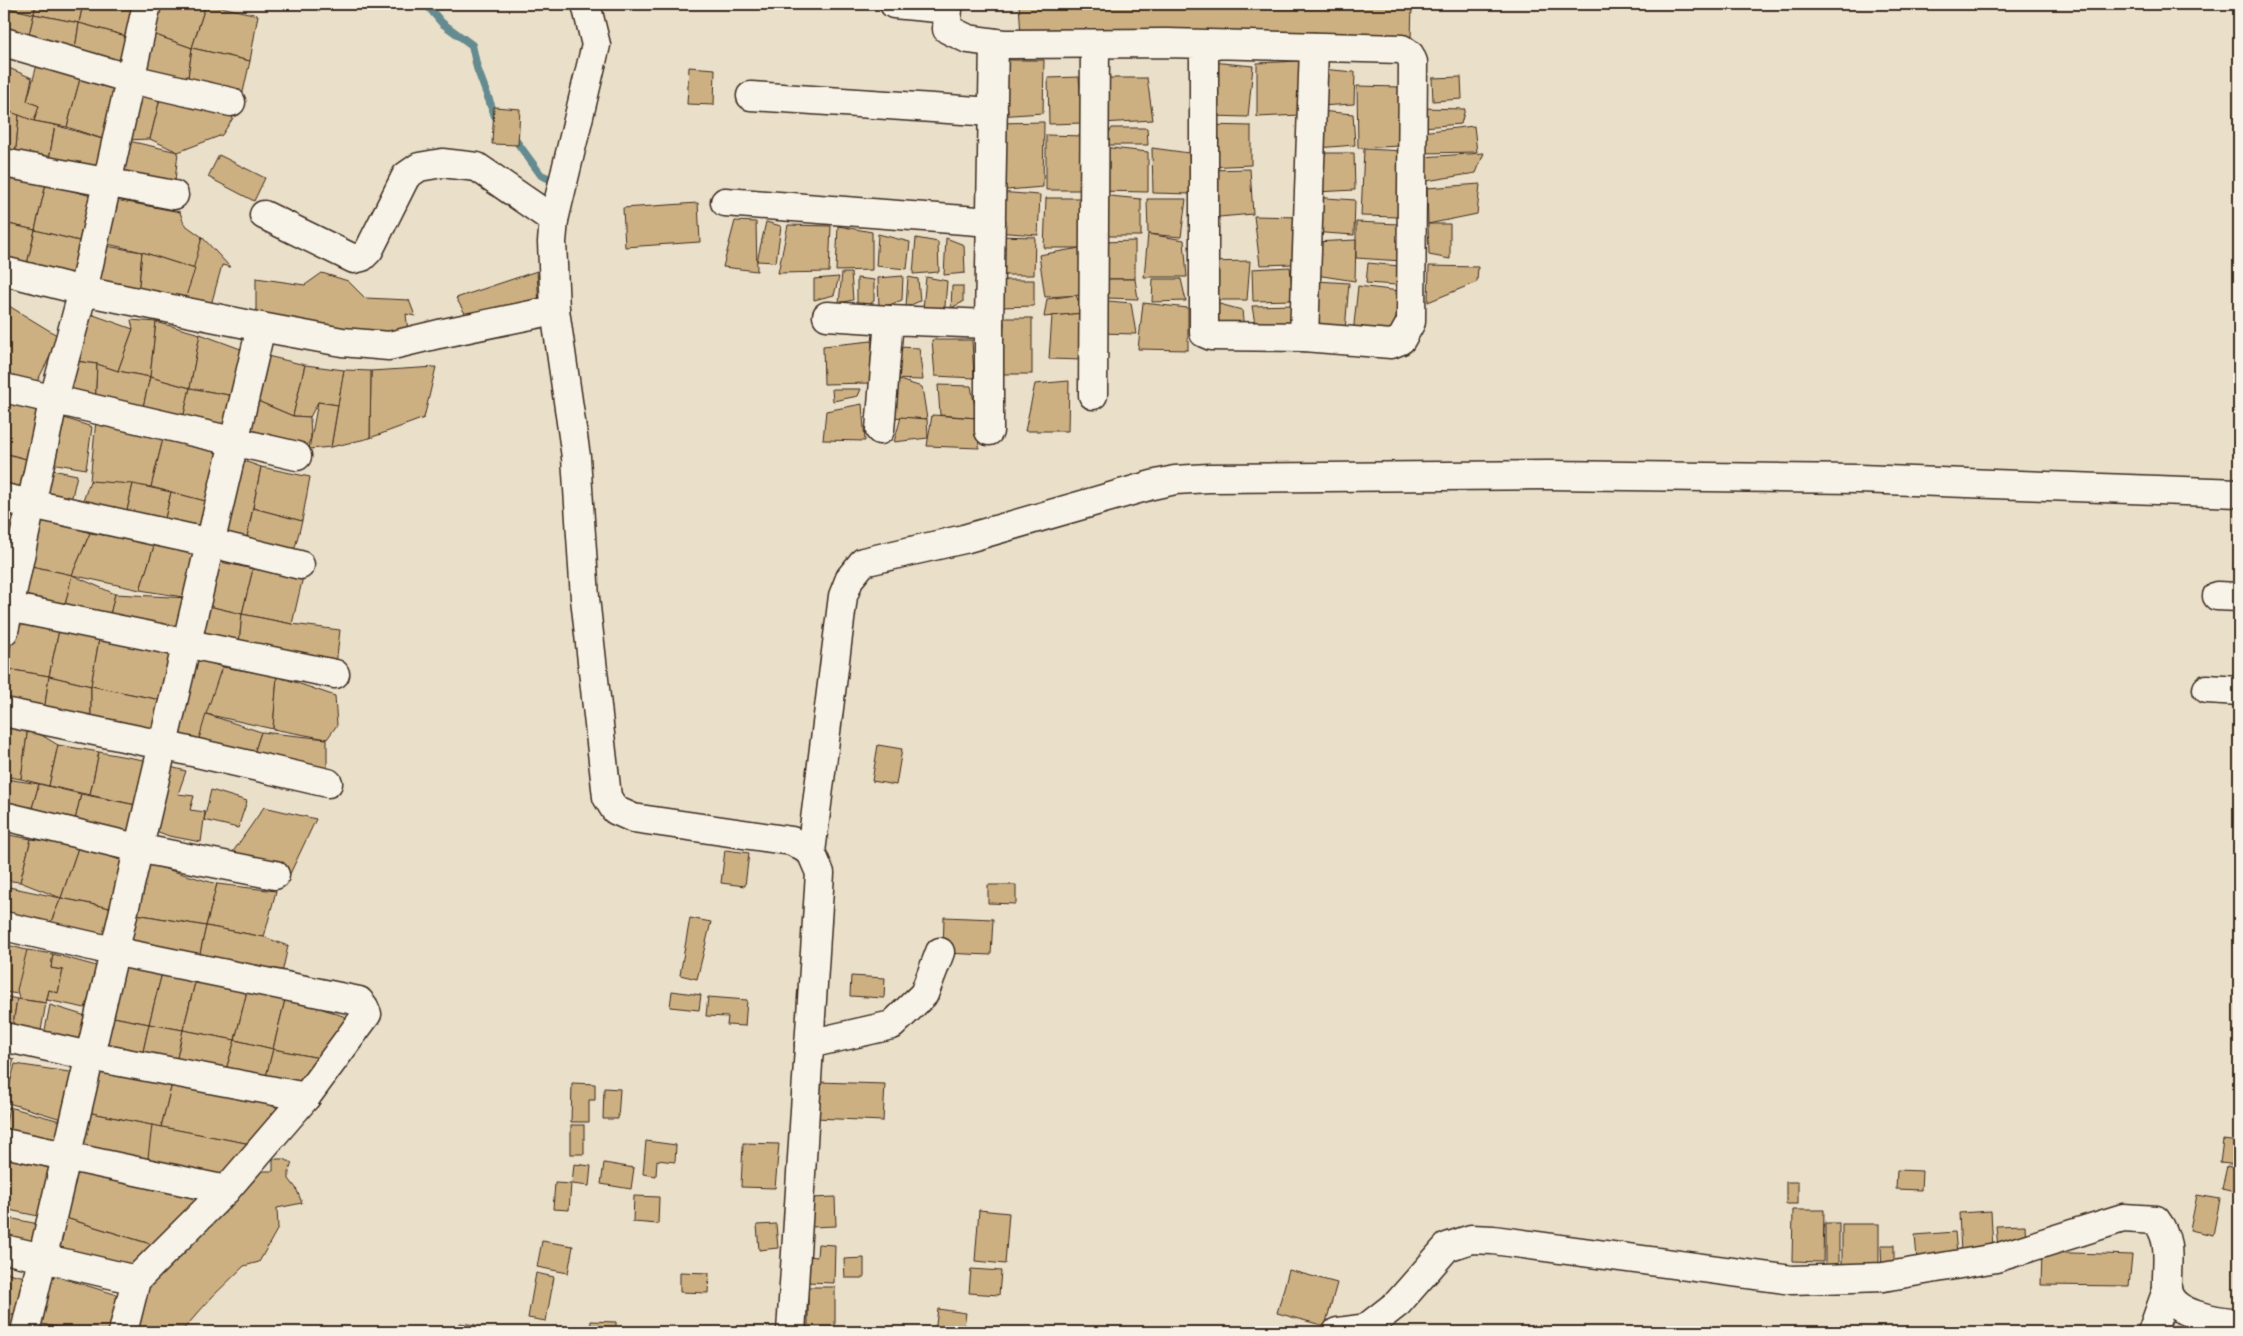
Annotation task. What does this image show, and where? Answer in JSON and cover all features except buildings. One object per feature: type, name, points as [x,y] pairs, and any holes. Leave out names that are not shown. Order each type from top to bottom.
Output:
[{"type":"street","points":[[148,4],[83,291],[54,398],[6,615],[186,643],[335,674]]},
{"type":"street","points":[[565,4],[593,31]]},
{"type":"street","points":[[586,4],[596,45],[554,220],[552,242],[555,310],[576,457],[585,598],[607,797],[615,810],[633,818],[792,841],[811,852]]},
{"type":"street","points":[[894,4],[948,6],[947,29],[968,39],[994,43],[1204,44],[1402,49],[1410,56],[1413,62],[1411,322],[1401,340],[1391,344],[1304,337],[1211,336],[1204,333],[1204,44]]},
{"type":"street","points":[[4,42],[131,79],[231,102]]},
{"type":"street","points":[[989,431],[994,43]]},
{"type":"street","points":[[1094,395],[1095,44]]},
{"type":"street","points":[[1304,337],[1314,47]]},
{"type":"street","points":[[751,96],[993,112]]},
{"type":"street","points":[[4,163],[107,184],[174,195]]},
{"type":"street","points":[[264,215],[354,258],[362,257],[369,250],[406,176],[419,168],[442,163],[477,167],[554,220]]},
{"type":"street","points":[[725,202],[991,222]]},
{"type":"street","points":[[4,271],[83,291],[261,327],[342,342],[389,346],[555,310]]},
{"type":"street","points":[[827,316],[989,324]]},
{"type":"street","points":[[880,430],[889,320]]},
{"type":"street","points":[[25,1332],[261,327]]},
{"type":"street","points":[[4,388],[54,398],[297,456]]},
{"type":"street","points":[[791,1332],[820,872],[811,852],[843,596],[850,578],[863,562],[964,539],[1152,485],[1175,480],[1209,478],[1549,475],[1859,479],[2239,493]]},
{"type":"street","points":[[4,498],[211,543],[300,565]]},
{"type":"street","points":[[2207,689],[2239,691]]},
{"type":"street","points":[[4,712],[162,745],[328,784]]},
{"type":"street","points":[[4,816],[138,848],[275,875]]},
{"type":"street","points":[[4,926],[113,951],[359,1001],[364,1007],[366,1014],[364,1019],[306,1097],[226,1190],[136,1280],[123,1332]]},
{"type":"street","points":[[809,1044],[892,1026],[924,994],[940,952]]},
{"type":"street","points":[[4,1037],[89,1056],[306,1097]]},
{"type":"street","points":[[4,1143],[226,1190]]},
{"type":"street","points":[[1337,1332],[1366,1328],[1398,1303],[1447,1247],[1471,1239],[1493,1240],[1792,1280],[1884,1277],[1996,1258],[2123,1218],[2156,1220],[2165,1232],[2169,1263],[2167,1290],[2152,1332]]},
{"type":"street","points":[[4,1249],[136,1280]]},
{"type":"street","points":[[2167,1290],[2173,1302],[2186,1312],[2221,1322],[2239,1323]]},
{"type":"waterway","points":[[426,4],[442,23],[472,45],[477,68],[495,116],[498,119]]},
{"type":"waterway","points":[[514,138],[541,175],[559,183]]}]
